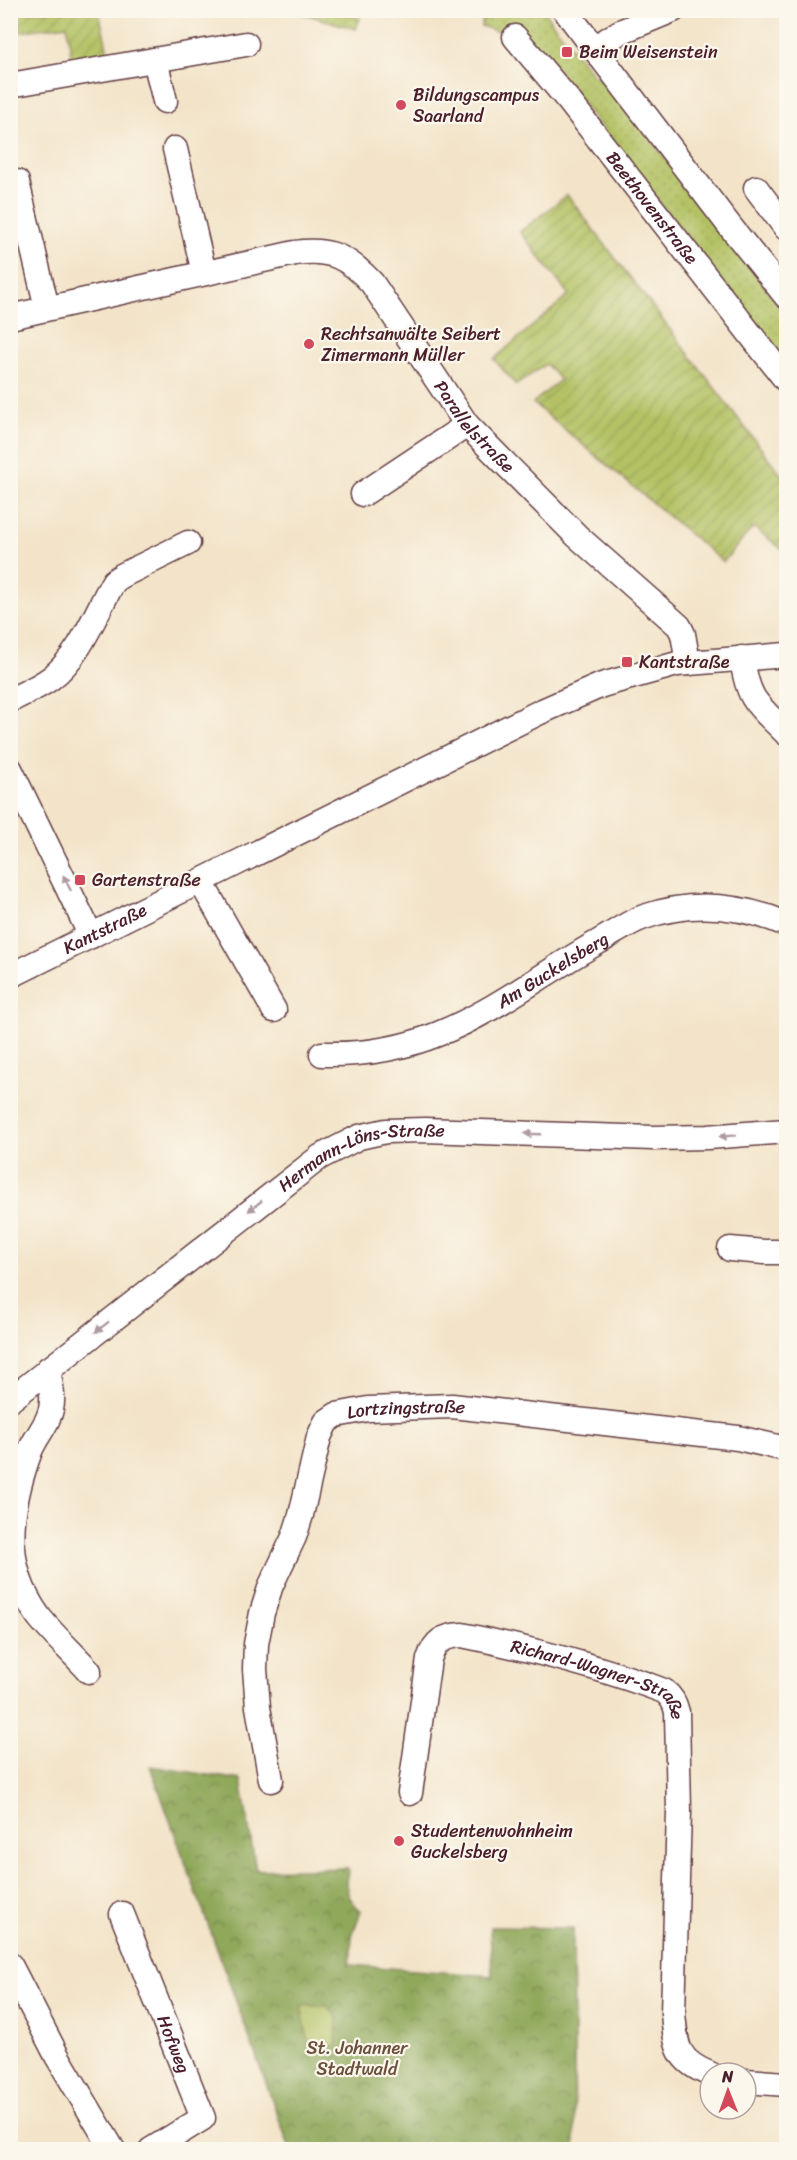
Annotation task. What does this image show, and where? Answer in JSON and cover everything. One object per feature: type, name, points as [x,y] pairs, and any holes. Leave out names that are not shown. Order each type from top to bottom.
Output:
[{"type":"street","points":[[565,10],[786,296]]},
{"type":"street","points":[[594,48],[610,36],[673,10]]},
{"type":"street","name":"Beethovenstraße","points":[[515,37],[569,101],[786,380]]},
{"type":"street","points":[[10,85],[246,44]]},
{"type":"street","points":[[155,60],[165,101]]},
{"type":"street","points":[[175,149],[204,273]]},
{"type":"street","points":[[17,182],[47,308]]},
{"type":"street","points":[[756,188],[786,228]]},
{"type":"street","name":"Parallelstraße","points":[[10,316],[307,252],[328,252],[339,256],[372,283],[466,425],[577,536],[679,626],[683,634],[688,663]]},
{"type":"street","points":[[363,494],[466,425]]},
{"type":"street","points":[[10,700],[37,687],[66,663],[79,646],[114,582],[123,575],[188,543]]},
{"type":"street","name":"Kantstraße","points":[[10,976],[551,707],[602,685],[688,663],[786,655]]},
{"type":"street","points":[[742,658],[745,682],[752,699],[786,733]]},
{"type":"street","points":[[10,769],[91,936]]},
{"type":"street","points":[[201,882],[274,1010]]},
{"type":"street","name":"Am Guckelsberg","points":[[322,1054],[350,1055],[385,1049],[438,1034],[477,1015],[642,918],[661,912],[696,906],[730,908],[752,912],[786,924]]},
{"type":"street","name":"Hermann-Löns-Straße","points":[[10,1400],[320,1157],[359,1137],[386,1131],[425,1130],[653,1138],[708,1137],[786,1131]]},
{"type":"street","points":[[730,1249],[786,1252]]},
{"type":"street","points":[[48,1369],[53,1402],[48,1419],[32,1448],[19,1484],[11,1529],[16,1574],[39,1616],[89,1671]]},
{"type":"street","name":"Lortzingstraße","points":[[271,1780],[258,1707],[255,1669],[262,1612],[271,1585],[294,1537],[319,1437],[326,1422],[336,1415],[368,1409],[452,1406],[738,1438],[786,1449]]},
{"type":"street","name":"Richard-Wagner-Straße","points":[[410,1793],[429,1659],[432,1649],[448,1636],[462,1635],[559,1657],[608,1671],[670,1695],[677,1712],[679,1812],[674,1991],[675,2039],[679,2052],[686,2061],[698,2068]]},
{"type":"street","name":"Hofweg","points":[[122,1914],[203,2118],[151,2150]]},
{"type":"street","points":[[10,1965],[57,2056],[113,2150]]},
{"type":"street","points":[[758,2082],[786,2084]]},
{"type":"green space","points":[[11,11],[99,11],[109,57],[72,62],[67,25],[11,33]]},
{"type":"green space","points":[[294,11],[336,11],[360,18],[356,29]]},
{"type":"green space","points":[[478,11],[545,11],[592,73],[610,86],[786,314],[786,364],[536,44],[481,26],[485,13]]},
{"type":"green space","points":[[567,195],[786,481],[786,552],[753,527],[723,562],[533,403],[560,380],[546,364],[516,385],[494,359],[569,295],[520,232]]},
{"type":"green space","name":"St. Johanner Stadtwald","points":[[150,1766],[241,1780],[256,1870],[348,1868],[349,1896],[361,1911],[352,1936],[350,1965],[492,1976],[490,1927],[573,1928],[575,2149],[290,2149]]},
{"type":"green space","points":[[301,2006],[328,2006],[337,2017],[336,2045],[310,2050]]},
{"type":"place","name":"Beim Weisenstein","points":[[567,52]]},
{"type":"place","name":"Bildungscampus Saarland","points":[[401,105]]},
{"type":"place","name":"Rechtsanwälte Seibert Zimermann Müller","points":[[309,344]]},
{"type":"place","name":"Kantstraße","points":[[627,662]]},
{"type":"place","name":"Gartenstraße","points":[[80,880]]},
{"type":"place","name":"Studentenwohnheim Guckelsberg","points":[[399,1841]]}]
